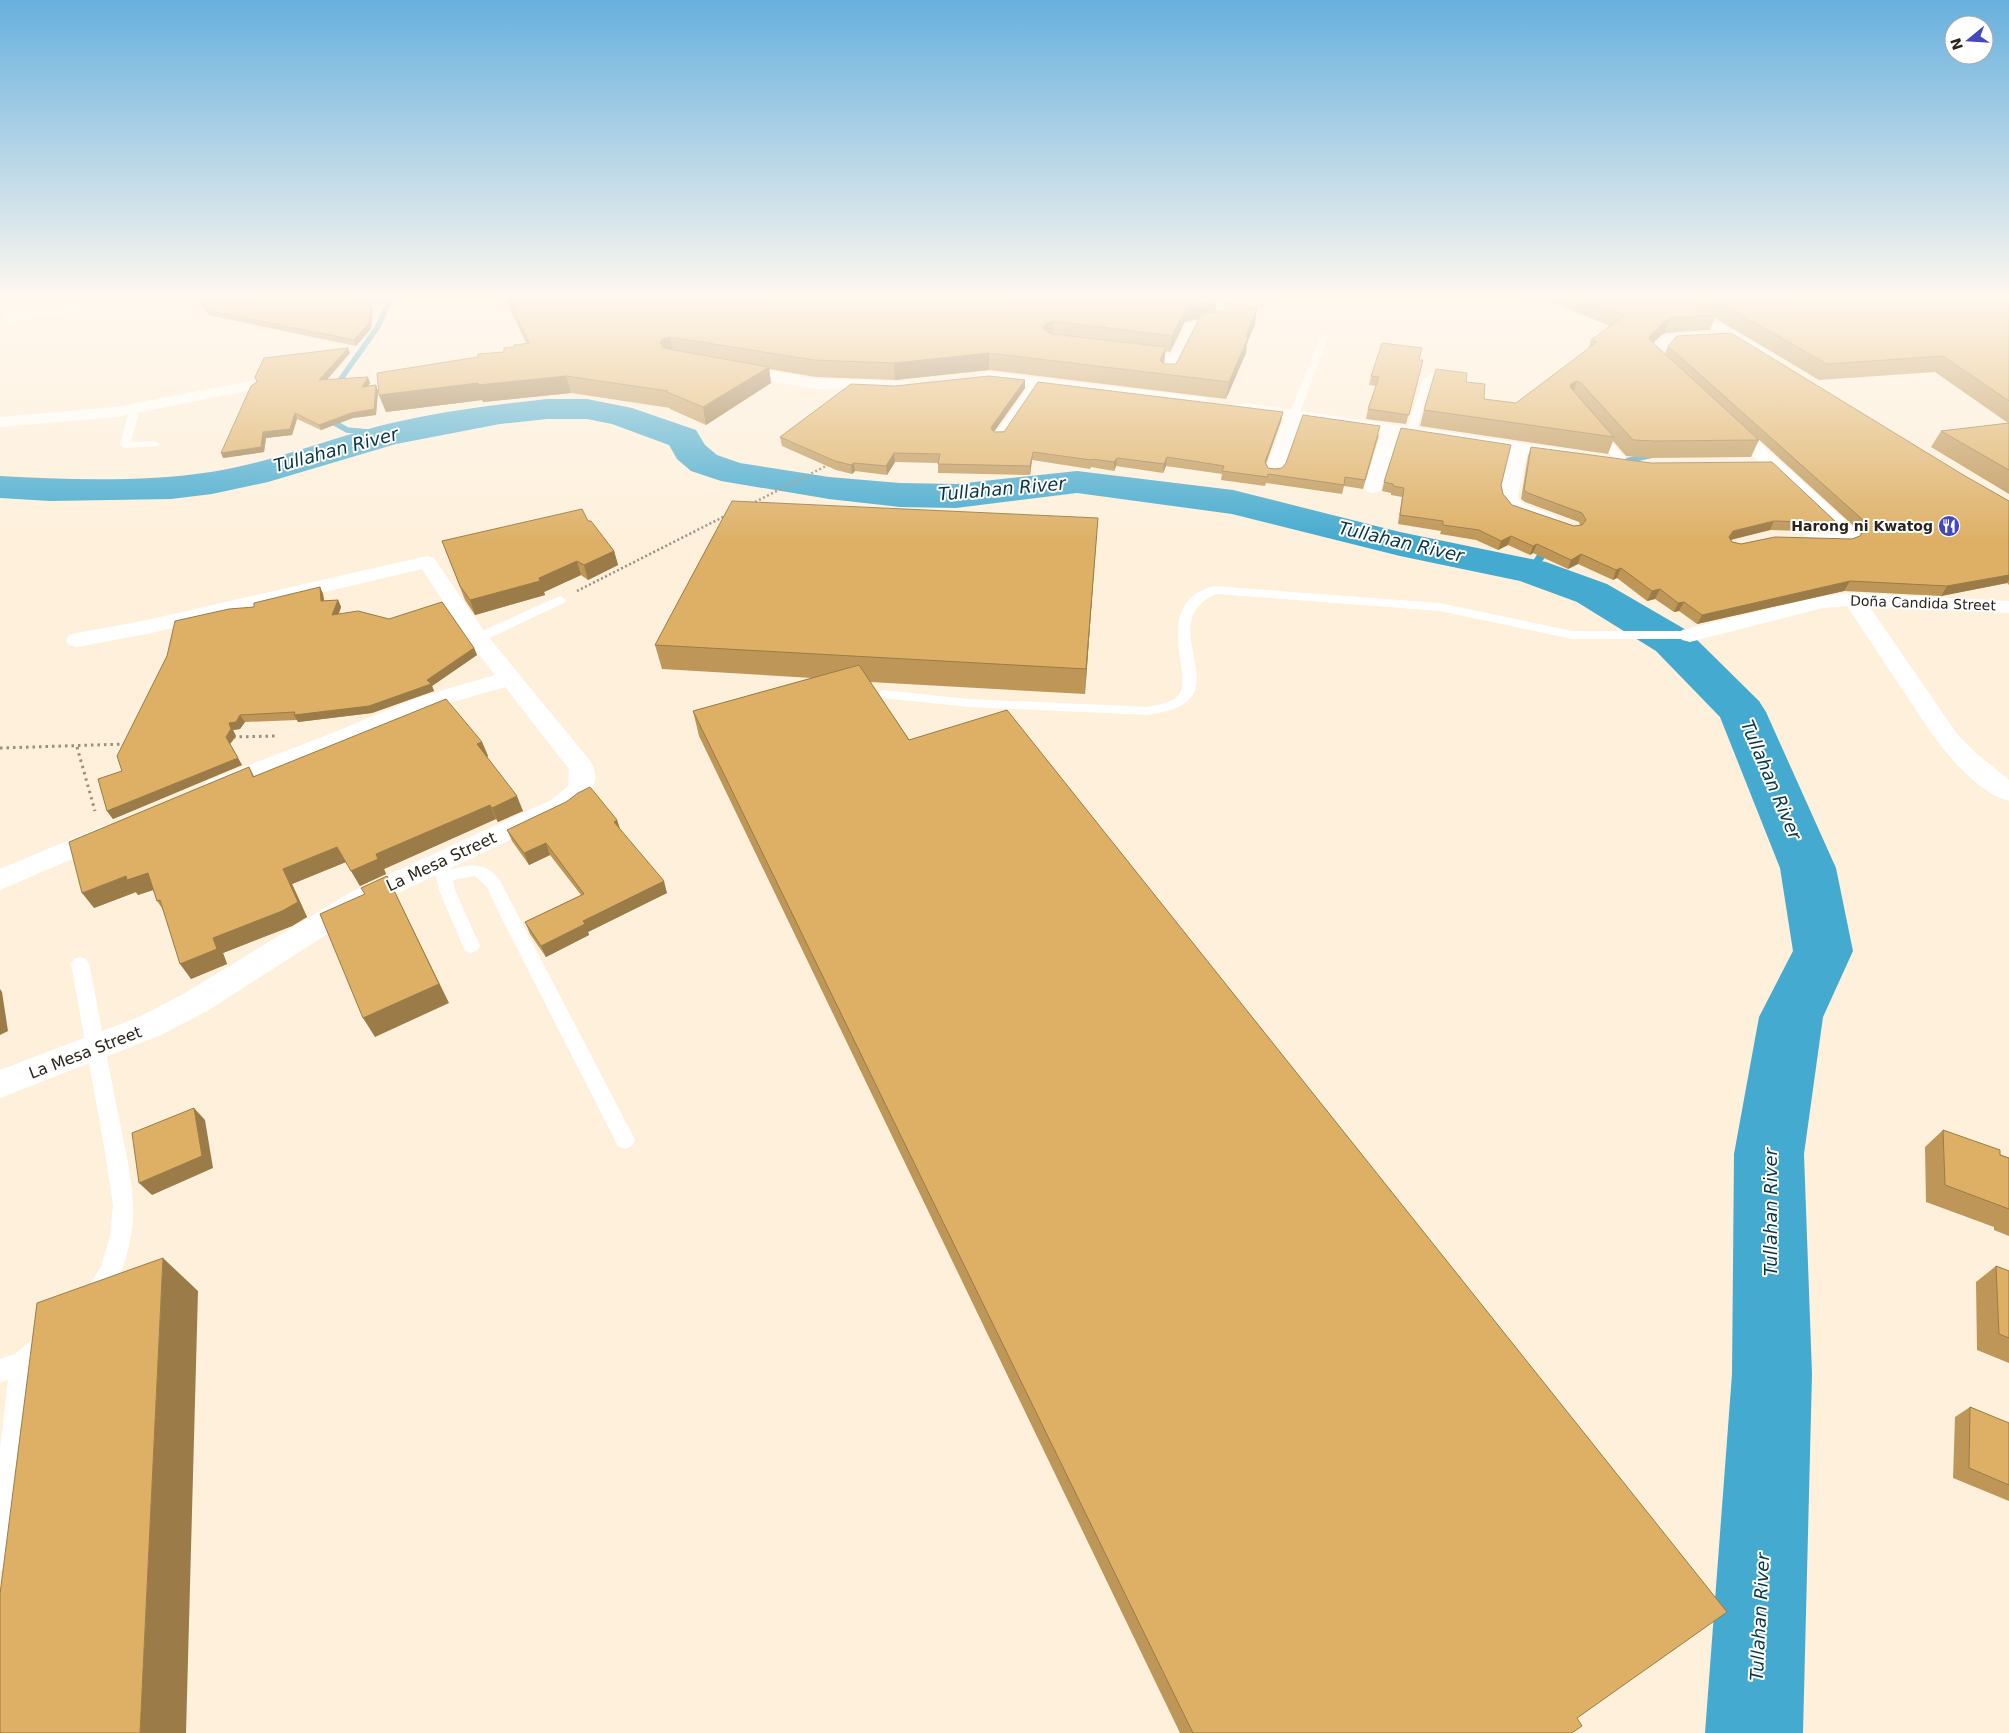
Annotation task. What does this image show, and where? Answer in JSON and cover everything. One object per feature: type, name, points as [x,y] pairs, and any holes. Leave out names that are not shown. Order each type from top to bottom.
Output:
[{"type":"street","points":[[785,379],[816,384],[896,387],[920,385]]},
{"type":"street","points":[[1007,379],[1221,405],[1632,464]]},
{"type":"street","points":[[1158,397],[1167,379]]},
{"type":"street","points":[[1679,379],[1685,385]]},
{"type":"street","points":[[0,422],[135,409],[250,386]]},
{"type":"street","points":[[1714,412],[1850,535],[1847,540],[1797,538]]},
{"type":"street","points":[[1274,471],[1294,415]]},
{"type":"street","points":[[1373,487],[1391,429]]},
{"type":"street","points":[[1520,448],[1509,495],[1510,502],[1517,508],[1562,525]]},
{"type":"street","points":[[1744,465],[1773,464]]},
{"type":"street","name":"La Mesa Street","points":[[0,1084],[150,1026],[196,1002],[361,899],[443,868],[560,806],[577,793],[584,780],[582,768],[478,638],[428,562],[156,625],[78,640]]},
{"type":"street","points":[[1853,599],[1948,739],[1958,751],[1982,772],[2009,792]]},
{"type":"street","name":"Doña Candida Street","points":[[1690,635],[1822,602],[1853,599],[2009,606]]},
{"type":"street","points":[[190,797],[339,739],[424,702],[510,678]]},
{"type":"street","points":[[0,880],[129,824]]},
{"type":"lane","points":[[1294,415],[1308,379]]},
{"type":"lane","points":[[1411,432],[1428,379]]},
{"type":"lane","points":[[998,437],[1036,382]]},
{"type":"lane","points":[[135,409],[125,446],[154,444]]},
{"type":"lane","points":[[1589,423],[1632,464]]},
{"type":"lane","points":[[883,694],[969,703],[1148,711],[1173,704],[1183,697],[1190,684],[1183,620],[1192,601],[1204,593],[1214,590],[1440,607],[1572,635],[1690,635]]},
{"type":"lane","points":[[478,638],[560,600]]},
{"type":"lane","points":[[471,946],[447,890],[443,868],[477,870],[493,882],[508,915],[625,1140]]},
{"type":"lane","points":[[80,964],[114,1146],[123,1205],[121,1236],[110,1272],[80,1310]]},
{"type":"lane","points":[[0,1558],[11,1367],[64,1328]]},
{"type":"path","points":[[748,505],[834,463]]},
{"type":"path","points":[[560,600],[730,514]]},
{"type":"path","points":[[229,738],[286,735]]},
{"type":"path","points":[[0,748],[77,747],[134,743]]},
{"type":"path","points":[[77,747],[102,835]]},
{"type":"building","points":[[256,379],[367,379],[362,387],[376,385],[374,409],[351,413],[319,425],[295,413],[290,429],[263,432],[261,447],[221,453],[251,386],[257,382]]},
{"type":"building","points":[[378,379],[538,379],[478,385],[478,383],[379,395]]},
{"type":"building","points":[[586,379],[749,379],[703,407],[668,391]]},
{"type":"building","points":[[962,379],[1025,380],[992,426],[991,429],[994,432],[1004,432],[1038,382],[1283,412],[1265,462],[1268,468],[1275,469],[1282,468],[1286,463],[1303,415],[1380,426],[1365,480],[1345,477],[1344,485],[1268,474],[1267,477],[1222,471],[1224,466],[1167,457],[1164,464],[1117,458],[1114,462],[1091,460],[1033,452],[1030,466],[938,464],[940,454],[894,453],[886,466],[854,463],[851,465],[835,461],[780,437],[851,384],[895,386]]},
{"type":"building","points":[[1203,379],[1230,379],[1229,382]]},
{"type":"building","points":[[1378,379],[1418,379],[1409,415],[1368,409]]},
{"type":"building","points":[[1433,379],[1466,379],[1466,382],[1485,384],[1484,399],[1516,403],[1548,379],[1692,379],[1759,440],[1633,440],[1581,383],[1577,381],[1571,384],[1570,387],[1614,437],[1424,410]]},
{"type":"building","points":[[1705,379],[1806,379],[2009,501],[2009,575],[1947,586],[1850,581],[1702,615],[1684,602],[1678,603],[1660,589],[1652,591],[1621,568],[1616,570],[1581,554],[1571,560],[1537,544],[1533,546],[1511,536],[1501,541],[1479,530],[1443,525],[1443,521],[1400,515],[1404,488],[1384,482],[1401,428],[1511,445],[1501,485],[1503,494],[1512,505],[1574,526],[1582,525],[1586,520],[1582,513],[1524,490],[1531,447],[1651,463],[1772,462],[1837,523],[1774,521],[1733,531],[1729,537],[1732,542],[1741,544],[1775,537],[1852,539],[1860,536],[1867,526],[1863,520]]},
{"type":"building","points":[[1977,379],[2009,379],[2009,401]]},
{"type":"building","points":[[2009,423],[2009,470],[1941,431]]},
{"type":"building","points":[[732,501],[1098,518],[1086,669],[655,645]]},
{"type":"building","points":[[582,509],[588,521],[591,521],[614,551],[584,565],[577,561],[539,578],[540,581],[470,600],[460,586],[442,541]]},
{"type":"building","points":[[320,587],[321,601],[338,600],[332,615],[358,611],[389,619],[442,602],[474,648],[427,680],[431,684],[369,706],[294,715],[295,712],[240,715],[236,722],[229,723],[231,729],[226,737],[238,758],[107,811],[98,779],[122,771],[117,756],[167,656],[175,621],[229,609],[254,607],[254,603]]},
{"type":"building","points":[[859,665],[909,740],[1007,710],[1727,1612],[1577,1718],[1582,1726],[1572,1733],[1193,1733],[693,711]]},
{"type":"building","points":[[446,699],[482,742],[477,744],[517,796],[492,808],[490,805],[376,854],[378,859],[351,871],[337,847],[283,869],[298,902],[282,911],[213,938],[217,949],[180,964],[160,900],[157,901],[148,873],[127,880],[126,876],[82,893],[69,842],[249,767],[253,777]]},
{"type":"building","points":[[590,787],[617,820],[614,822],[664,881],[583,921],[585,924],[541,946],[525,922],[584,894],[546,843],[524,853],[507,830],[566,802]]},
{"type":"building","points":[[387,876],[439,984],[363,1018],[320,914],[365,894],[361,888]]},
{"type":"building","points":[[194,1108],[202,1156],[139,1183],[132,1133]]},
{"type":"building","points":[[1943,1130],[2000,1150],[2000,1155],[2009,1158],[2009,1209],[1945,1185]]},
{"type":"building","points":[[163,1258],[140,1733],[0,1733],[0,1594],[37,1303]]},
{"type":"building","points":[[1996,1266],[2009,1271],[2009,1338],[1999,1334]]},
{"type":"building","points":[[1970,1407],[2009,1423],[2009,1485],[1969,1468]]},
{"type":"waterway","points":[[333,390],[341,379]]},
{"type":"waterway","name":"Tullahan River","points":[[0,487],[50,490],[171,488],[212,483],[255,474],[390,434],[500,414],[547,409],[587,409],[620,415],[683,438],[690,451],[704,463],[734,473],[829,488],[900,495],[956,496],[1077,482],[1233,502],[1400,544],[1531,571],[1592,593],[1672,641],[1742,712],[1808,868],[1823,951],[1791,1017],[1769,1154],[1772,1374],[1754,1733]]},
{"type":"waterway","points":[[326,418],[347,430],[390,434]]},
{"type":"waterway","points":[[1616,463],[1653,455]]},
{"type":"waterway","points":[[1531,571],[1547,547]]},
{"type":"place","name":"Harong ni Kwatog","points":[[1949,526]]}]
